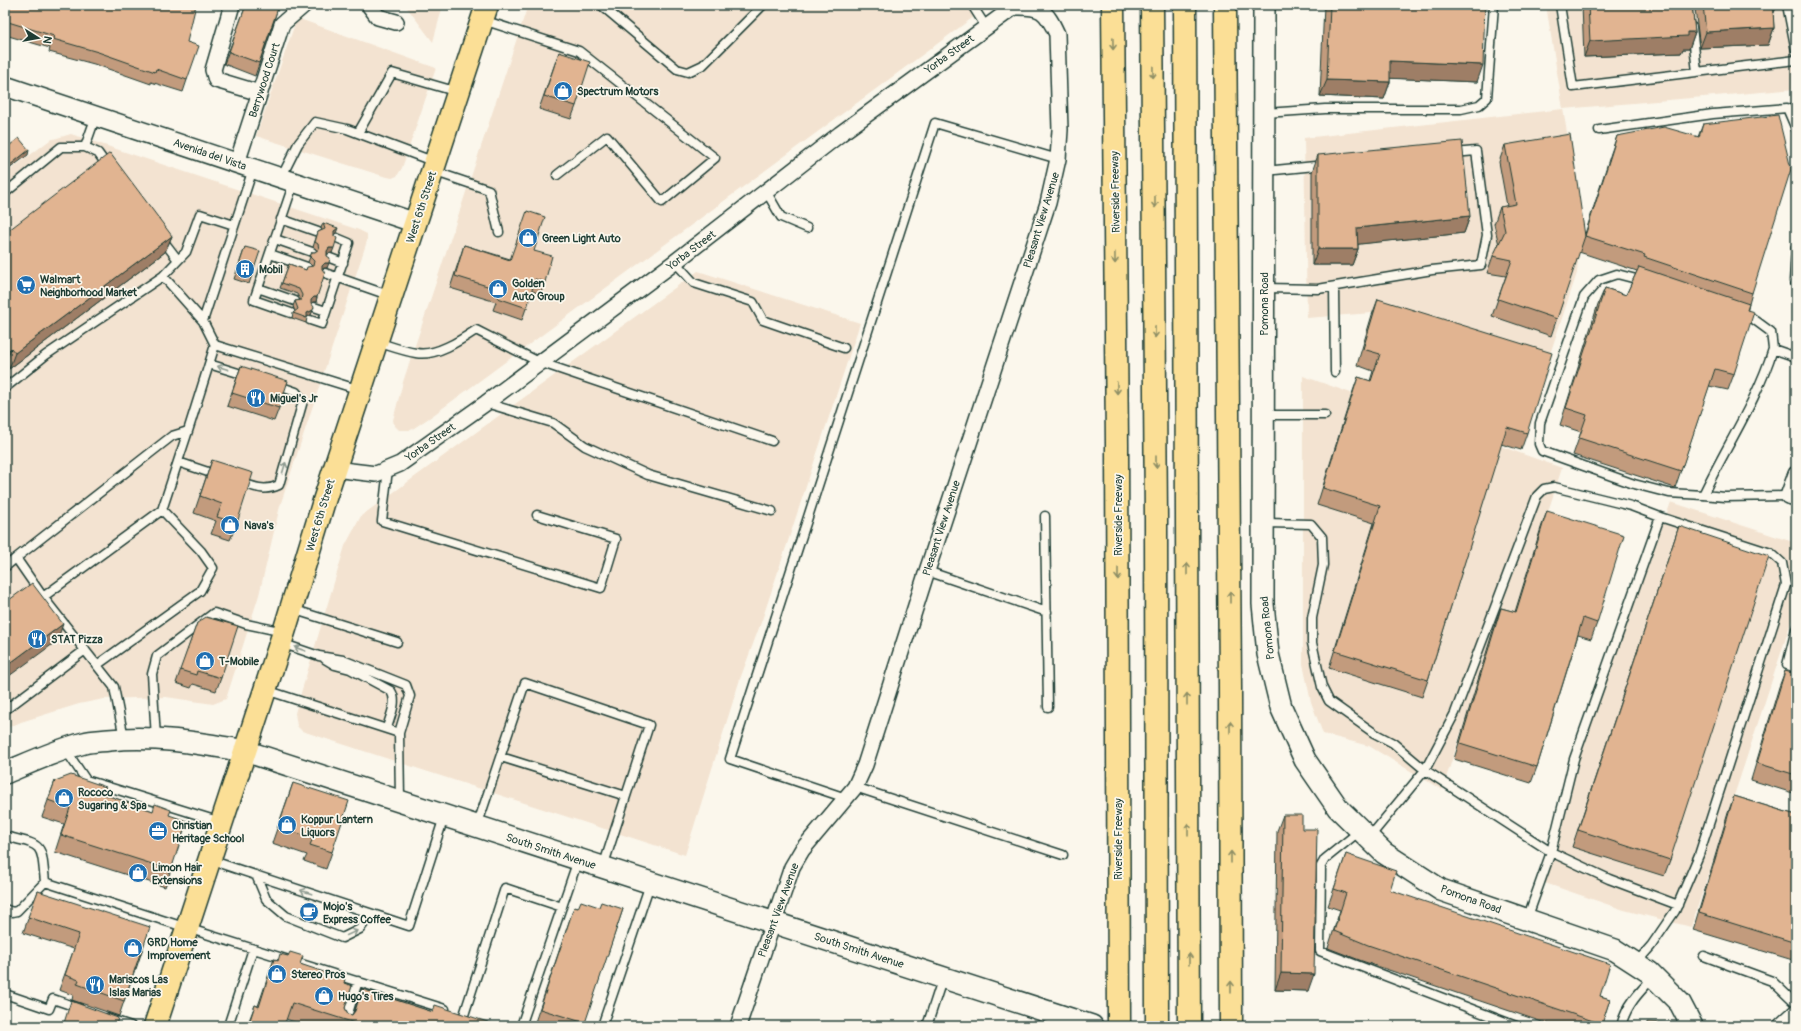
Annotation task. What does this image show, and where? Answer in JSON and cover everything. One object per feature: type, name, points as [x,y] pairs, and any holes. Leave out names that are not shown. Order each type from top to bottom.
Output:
[{"type":"main road","name":"Riverside Freeway","points":[[1113,5],[1117,452],[1119,1026]]},
{"type":"main road","points":[[1152,5],[1156,487],[1157,1026]]},
{"type":"main road","points":[[1185,5],[1189,1026]]},
{"type":"main road","points":[[1225,5],[1231,1026]]},
{"type":"main road","name":"Pomona Road","points":[[1264,5],[1263,604],[1268,654],[1281,707],[1305,760],[1338,808],[1384,853],[1441,890],[1615,950],[1654,977],[1680,1003],[1692,1026]]},
{"type":"main road","name":"West 6th Street","points":[[155,1026],[266,690],[334,469],[485,12]]},
{"type":"main road","name":"South Smith Avenue","points":[[5,773],[52,753],[86,742],[124,739],[156,739],[188,742],[245,751],[1092,1026]]},
{"type":"street","points":[[232,5],[213,70],[216,80],[260,93]]},
{"type":"street","name":"Berrywood Court","points":[[245,166],[260,93],[282,24],[304,5]]},
{"type":"street","points":[[369,5],[378,17],[396,22]]},
{"type":"street","name":"Yorba Street","points":[[334,469],[376,474],[400,464],[486,403],[1014,7],[1040,7]]},
{"type":"street","name":"Pleasant View Avenue","points":[[738,1026],[788,877],[797,858],[850,792],[865,764],[1048,203],[1058,158],[1060,130],[1057,34],[1051,20],[1040,7]]},
{"type":"street","name":"Avenida del Vista","points":[[5,86],[416,223]]},
{"type":"street","points":[[1792,497],[1796,474]]},
{"type":"street","points":[[1781,1026],[1796,1012]]},
{"type":"lane","points":[[601,5],[677,69],[688,72],[703,65],[763,5]]},
{"type":"lane","points":[[972,5],[986,27]]},
{"type":"lane","points":[[1264,113],[1325,109],[1461,109],[1479,105],[1487,98],[1494,5]]},
{"type":"lane","points":[[1560,5],[1573,87],[1796,60]]},
{"type":"lane","points":[[1787,5],[1796,51]]},
{"type":"lane","points":[[485,12],[579,51],[715,158],[662,202],[606,136],[557,175]]},
{"type":"lane","points":[[1691,20],[1697,72]]},
{"type":"lane","points":[[358,133],[392,73],[459,92]]},
{"type":"lane","points":[[1598,130],[1713,114],[1787,108],[1796,129]]},
{"type":"lane","points":[[85,147],[96,116]]},
{"type":"lane","points":[[291,313],[254,300],[281,219],[287,180],[298,144],[315,122],[358,133],[489,190],[499,232]]},
{"type":"lane","points":[[1058,158],[935,123],[730,759],[850,792],[1063,855]]},
{"type":"lane","points":[[5,192],[61,147],[85,147],[98,153],[112,172]]},
{"type":"lane","points":[[1264,288],[1318,289],[1432,270],[1481,265],[1487,235],[1476,151],[1446,153]]},
{"type":"lane","points":[[1264,171],[1336,163]]},
{"type":"lane","points":[[203,321],[234,225],[245,166]]},
{"type":"lane","points":[[766,192],[782,217],[807,228]]},
{"type":"lane","points":[[5,388],[46,354],[163,276],[186,252],[200,214],[234,225]]},
{"type":"lane","points":[[281,219],[318,232]]},
{"type":"lane","points":[[155,229],[178,260]]},
{"type":"lane","points":[[310,320],[322,324],[343,263],[349,243],[337,238]]},
{"type":"lane","points":[[275,239],[312,252]]},
{"type":"lane","points":[[1796,247],[1794,281],[1796,282]]},
{"type":"lane","points":[[270,254],[306,267]]},
{"type":"lane","points":[[330,258],[343,263]]},
{"type":"lane","points":[[675,262],[694,283],[753,302],[763,320],[844,348]]},
{"type":"lane","points":[[325,273],[392,296]]},
{"type":"lane","points":[[1650,283],[1617,274],[1599,280],[1584,297],[1540,423],[1539,444],[1542,451],[1634,484],[1669,493],[1725,497],[1792,497]]},
{"type":"lane","points":[[43,597],[162,510],[215,346],[203,321],[163,276]]},
{"type":"lane","points":[[1334,287],[1335,372]]},
{"type":"lane","points":[[258,288],[295,301]]},
{"type":"lane","points":[[314,307],[326,311]]},
{"type":"lane","points":[[1703,495],[1716,467],[1754,398],[1766,371],[1773,349],[1771,332],[1752,318],[1730,310]]},
{"type":"lane","points":[[376,342],[418,354],[443,348],[476,330],[539,362],[772,442]]},
{"type":"lane","points":[[215,346],[360,390]]},
{"type":"lane","points":[[1773,349],[1796,357]]},
{"type":"lane","points":[[209,364],[254,378]]},
{"type":"lane","points":[[178,462],[258,488],[270,489],[279,485],[303,401],[296,392],[268,383]]},
{"type":"lane","points":[[486,403],[553,423],[585,446],[648,475],[772,511]]},
{"type":"lane","points":[[1264,415],[1325,415]]},
{"type":"lane","points":[[5,568],[172,436],[188,431]]},
{"type":"lane","points":[[388,469],[382,521],[601,588],[616,539],[537,515]]},
{"type":"lane","points":[[1516,1026],[1320,951],[1322,866],[1325,859],[1365,834],[1425,770],[1454,713],[1537,496],[1544,489],[1554,487],[1631,506],[1771,553],[1782,563],[1786,585],[1699,855],[1678,905],[1651,946],[1635,964]]},
{"type":"lane","points":[[97,665],[200,591],[213,568],[201,551],[162,510]]},
{"type":"lane","points":[[1045,516],[1048,708]]},
{"type":"lane","points":[[1527,920],[1551,852],[1574,759],[1660,517]]},
{"type":"lane","points":[[1264,523],[1311,524],[1322,537],[1323,565],[1312,618],[1312,643],[1322,687],[1329,701],[1374,733],[1393,743],[1425,770],[1551,852],[1609,879],[1678,905]]},
{"type":"lane","points":[[16,558],[43,597],[114,687],[124,739]]},
{"type":"lane","points":[[927,571],[1047,612]]},
{"type":"lane","points":[[291,609],[397,642]]},
{"type":"lane","points":[[156,739],[152,674],[157,656],[214,613],[282,638],[335,665],[350,668],[391,691],[394,697],[394,703],[386,728]]},
{"type":"lane","points":[[1796,629],[1787,665],[1796,668]]},
{"type":"lane","points":[[5,710],[85,650]]},
{"type":"lane","points":[[319,656],[343,660],[406,685],[410,696],[399,733],[400,802]]},
{"type":"lane","points":[[477,827],[525,684],[649,725],[603,868]]},
{"type":"lane","points":[[266,690],[399,733]]},
{"type":"lane","points":[[65,749],[86,780],[222,823]]},
{"type":"lane","points":[[500,757],[626,796]]},
{"type":"lane","points":[[210,860],[409,926],[445,816]]},
{"type":"lane","points":[[5,836],[34,843],[39,847],[42,852],[45,882],[18,911],[12,912],[5,909]]},
{"type":"lane","points":[[521,1026],[578,860]]},
{"type":"lane","points":[[256,875],[266,899],[286,916],[342,938],[360,929],[371,914]]},
{"type":"lane","points":[[45,882],[468,1016],[505,888],[562,907]]},
{"type":"lane","points":[[602,1026],[650,883]]},
{"type":"lane","points":[[228,1026],[253,949]]},
{"type":"lane","points":[[1704,956],[1772,981],[1796,1004]]},
{"type":"lane","points":[[927,1026],[943,977]]},
{"type":"lane","points":[[1621,1026],[1624,1016],[1635,996],[1654,977]]},
{"type":"lane","points":[[344,1026],[358,981]]},
{"type":"lane","points":[[5,994],[49,1009],[52,999],[87,1011]]},
{"type":"lane","points":[[101,1016],[131,1026]]},
{"type":"shaded area","points":[[405,5],[443,5],[433,42]]},
{"type":"shaded area","points":[[528,5],[990,5],[432,416],[411,430],[399,430],[394,425],[393,420],[403,382]]},
{"type":"shaded area","points":[[1546,5],[1796,5],[1796,89],[1563,109]]},
{"type":"shaded area","points":[[297,18],[436,68],[402,168],[397,176],[392,178],[383,176],[256,136]]},
{"type":"shaded area","points":[[1563,109],[1581,215],[1579,252],[1577,273],[1544,372],[1372,313],[1307,318],[1304,138]]},
{"type":"shaded area","points":[[71,134],[359,230],[367,234],[367,241],[280,506],[259,595],[226,699],[213,704],[166,697],[104,699],[79,704],[21,722],[5,729],[5,174],[50,140]]},
{"type":"shaded area","points":[[698,271],[860,323],[762,620],[740,679],[685,855],[302,731],[297,726],[295,713],[345,546],[361,516]]},
{"type":"shaded area","points":[[1303,376],[1562,468],[1510,630],[1497,625],[1442,790],[1369,746],[1323,734],[1311,702],[1303,664]]},
{"type":"shaded area","points":[[1671,502],[1796,543],[1796,607],[1691,927],[1624,910],[1545,883],[1577,763]]},
{"type":"building","points":[[5,5],[196,5],[187,42],[199,46],[187,80],[156,69],[155,72],[98,52],[53,39],[54,36],[5,21]]},
{"type":"building","points":[[246,5],[270,5],[278,8],[259,63],[229,52]]},
{"type":"building","points":[[1330,5],[1485,5],[1483,65],[1390,61],[1390,82],[1327,80]]},
{"type":"building","points":[[1588,5],[1692,5],[1695,32],[1687,32],[1687,36],[1590,41]]},
{"type":"building","points":[[1703,5],[1776,5],[1773,10],[1774,28],[1706,32]]},
{"type":"building","name":"Spectrum Motors","points":[[559,52],[590,62],[576,106],[544,96]]},
{"type":"building","points":[[1778,115],[1791,169],[1752,293],[1644,257],[1645,255],[1585,236],[1617,136],[1664,127],[1699,137],[1703,124]]},
{"type":"building","points":[[1570,134],[1585,236],[1557,319],[1498,299],[1512,260],[1493,256],[1505,231],[1500,207],[1516,204],[1505,145]]},
{"type":"building","points":[[19,138],[29,150],[5,169],[5,149]]},
{"type":"building","points":[[1462,141],[1470,216],[1357,228],[1358,249],[1318,249],[1318,155]]},
{"type":"building","points":[[110,153],[172,236],[15,353],[11,348],[7,352],[5,349],[5,233]]},
{"type":"building","points":[[527,211],[545,217],[534,251],[552,256],[545,282],[535,279],[527,308],[498,298],[500,290],[455,276],[464,245],[510,260]]},
{"type":"building","points":[[323,223],[338,228],[334,231],[334,236],[337,238],[334,248],[329,248],[327,251],[327,256],[330,258],[329,263],[325,263],[322,266],[325,273],[317,297],[314,297],[311,300],[314,307],[313,310],[307,313],[307,318],[293,313],[298,309],[295,301],[301,300],[302,295],[299,289],[282,283],[289,264],[306,270],[307,267],[313,266],[314,261],[310,257],[312,252],[319,249],[318,244],[315,242],[318,232],[325,229]]},
{"type":"building","name":"Mobil","points":[[245,247],[260,251],[252,275],[237,271]]},
{"type":"building","points":[[1639,267],[1749,304],[1747,310],[1754,312],[1734,374],[1715,369],[1681,471],[1579,438],[1587,415],[1566,408],[1605,288],[1626,295]]},
{"type":"building","points":[[1378,299],[1552,353],[1527,433],[1507,427],[1428,680],[1335,651],[1380,506],[1323,488],[1358,377],[1371,381],[1380,354],[1363,349]]},
{"type":"building","points":[[241,366],[288,381],[279,408],[232,393]]},
{"type":"building","points":[[212,460],[253,473],[237,523],[217,517],[222,504],[200,496]]},
{"type":"building","points":[[1547,511],[1624,535],[1597,623],[1583,618],[1537,767],[1460,743],[1501,608],[1516,612]]},
{"type":"building","points":[[1679,526],[1769,556],[1670,860],[1578,830]]},
{"type":"building","points":[[32,583],[63,624],[5,667],[5,603]]},
{"type":"building","name":"T-Mobile","points":[[206,617],[238,626],[221,678],[197,671],[196,675],[180,670],[197,623]]},
{"type":"building","points":[[1785,671],[1796,674],[1796,775],[1757,763]]},
{"type":"building","points":[[71,775],[106,787],[103,794],[153,811],[155,804],[171,810],[169,815],[187,821],[171,870],[61,835],[70,808],[48,800],[55,781]]},
{"type":"building","points":[[293,783],[349,801],[332,852],[310,845],[313,838],[278,827]]},
{"type":"building","points":[[1734,796],[1796,815],[1796,943],[1699,913]]},
{"type":"building","points":[[1283,815],[1302,815],[1302,829],[1317,829],[1314,974],[1281,973]]},
{"type":"building","points":[[1346,854],[1396,871],[1390,890],[1610,964],[1600,996],[1610,999],[1602,1024],[1368,945],[1334,931],[1346,893],[1334,889]]},
{"type":"building","points":[[38,891],[150,927],[124,1001],[77,984],[79,980],[65,975],[79,934],[28,917]]},
{"type":"building","points":[[581,901],[599,907],[601,902],[623,909],[585,1023],[540,1009],[574,907],[578,908]]},
{"type":"building","points":[[290,952],[303,956],[300,964],[345,979],[344,983],[352,986],[345,1008],[348,1014],[352,1015],[355,1011],[362,989],[433,1012],[435,1005],[500,1026],[354,1026],[355,1023],[292,1003],[284,1026],[248,1026],[255,1005],[259,1007],[274,959],[278,961],[280,954],[288,956]]},
{"type":"building","points":[[71,1001],[118,1018],[116,1025],[119,1026],[63,1026]]},
{"type":"building","points":[[1647,1022],[1672,1023],[1672,1026],[1647,1026]]},
{"type":"place","name":"Spectrum Motors","points":[[563,91]]},
{"type":"place","name":"Green Light Auto","points":[[528,238]]},
{"type":"place","name":"Mobil","points":[[245,269]]},
{"type":"place","name":"Walmart Neighborhood Market","points":[[26,285]]},
{"type":"place","name":"Golden Auto Group","points":[[498,289]]},
{"type":"place","name":"Miguel's Jr","points":[[256,398]]},
{"type":"place","name":"Nava's","points":[[230,525]]},
{"type":"place","name":"STAT Pizza","points":[[37,639]]},
{"type":"place","name":"T-Mobile","points":[[205,661]]},
{"type":"place","name":"Rococo Sugaring & Spa","points":[[64,798]]},
{"type":"place","name":"Koppur Lantern Liquors","points":[[287,825]]},
{"type":"place","name":"Christian Heritage School","points":[[158,831]]},
{"type":"place","name":"Limon Hair Extensions","points":[[138,873]]},
{"type":"place","name":"Mojo's Express Coffee","points":[[309,912]]},
{"type":"place","name":"GRD Home Improvement","points":[[133,948]]},
{"type":"place","name":"Stereo Pros","points":[[277,974]]},
{"type":"place","name":"Mariscos Las Islas Marias","points":[[95,985]]},
{"type":"place","name":"Hugo's Tires","points":[[324,996]]}]
